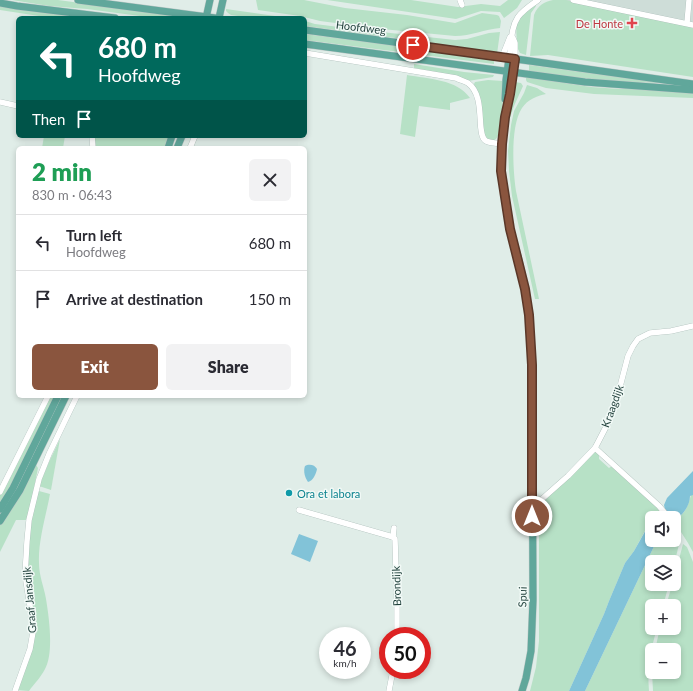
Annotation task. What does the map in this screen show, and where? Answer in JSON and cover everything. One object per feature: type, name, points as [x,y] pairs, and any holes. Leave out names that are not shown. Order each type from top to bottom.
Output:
[{"type":"main road","points":[[78,0],[198,16]]},
{"type":"main road","points":[[206,16],[210,0]]},
{"type":"main road","points":[[219,16],[223,0]]},
{"type":"main road","points":[[0,2],[17,6],[101,16]]},
{"type":"main road","name":"Hoofdweg","points":[[307,30],[693,84]]},
{"type":"main road","points":[[307,44],[585,82],[693,90]]},
{"type":"main road","points":[[509,58],[510,72]]},
{"type":"main road","name":"Spui","points":[[510,72],[506,80],[501,171],[510,229],[525,289],[529,315],[532,365],[533,600],[531,651],[522,691]]},
{"type":"main road","points":[[0,509],[13,488],[57,398]]},
{"type":"main road","points":[[0,521],[20,490],[65,398]]},
{"type":"street","points":[[528,8],[532,0]]},
{"type":"street","points":[[509,58],[509,38],[512,34],[517,19],[538,0]]},
{"type":"street","points":[[573,0],[690,24],[689,0]]},
{"type":"street","points":[[509,58],[515,43],[512,34]]},
{"type":"street","points":[[307,54],[456,78],[467,83],[474,89],[477,95],[480,109],[482,136],[486,141],[502,144]]},
{"type":"street","points":[[0,102],[16,106]]},
{"type":"street","name":"Kraagdijk","points":[[532,502],[542,499],[568,476],[595,448],[607,425],[616,402],[628,356],[638,339],[650,333],[671,331],[693,326]]},
{"type":"street","points":[[0,492],[47,398]]},
{"type":"street","name":"Graaf Jansdijk","points":[[15,691],[30,649],[33,632],[25,575],[29,520],[39,479],[49,454],[76,398]]},
{"type":"street","points":[[595,448],[664,511]]},
{"type":"street","points":[[299,510],[393,537]]},
{"type":"street","name":"Brondijk","points":[[394,528],[393,537],[395,546],[397,627]]},
{"type":"street","points":[[388,691],[391,679]]},
{"type":"shaded area","name":"De Honte","points":[[560,0],[693,0],[693,46]]},
{"type":"green space","points":[[12,0],[58,0],[178,16],[140,16],[49,6]]},
{"type":"green space","points":[[256,0],[304,0],[345,8],[407,15],[455,23],[482,13],[497,15],[501,21],[500,28],[455,36],[320,21],[307,18],[307,16],[258,10]]},
{"type":"green space","points":[[327,0],[411,0],[458,7],[481,4],[500,6],[508,0],[522,0],[517,8],[504,18],[500,12],[481,11],[456,19]]},
{"type":"green space","points":[[553,0],[566,0],[693,27],[693,77],[548,55],[530,56],[534,15],[542,4]]},
{"type":"green space","points":[[535,3],[536,6],[531,13],[526,55],[520,53],[517,47],[516,23]]},
{"type":"green space","points":[[0,4],[76,16],[39,16],[0,10]]},
{"type":"green space","points":[[226,9],[275,16],[238,16],[231,15],[226,11]]},
{"type":"green space","points":[[307,22],[363,30],[455,40],[500,32],[497,54],[433,43],[307,26]]},
{"type":"green space","points":[[307,34],[491,59],[494,60],[494,64],[307,40]]},
{"type":"green space","points":[[414,64],[494,75],[493,77],[468,81],[453,75],[414,68]]},
{"type":"green space","points":[[529,65],[658,83],[603,81],[529,71]]},
{"type":"green space","points":[[407,75],[450,83],[458,87],[470,98],[450,103],[450,110],[419,106],[415,137],[400,134]]},
{"type":"green space","points":[[526,77],[591,87],[693,91],[693,98],[594,94],[546,88],[527,82]]},
{"type":"green space","points":[[488,80],[503,81],[504,93],[499,132],[497,138],[494,140],[490,140],[485,137],[474,84],[475,82]]},
{"type":"green space","points":[[515,82],[521,83],[523,86],[508,124],[513,89]]},
{"type":"green space","points":[[527,85],[537,88],[546,94],[533,98],[522,108],[518,116],[513,148],[516,191],[539,299],[535,299],[512,196],[509,171],[508,151],[511,125],[514,111]]},
{"type":"green space","points":[[44,138],[65,138],[63,146],[42,146]]},
{"type":"green space","points":[[94,138],[167,138],[165,146],[95,146]]},
{"type":"green space","points":[[49,398],[54,398],[9,490],[0,504],[0,486],[4,488]]},
{"type":"green space","points":[[60,439],[51,490],[39,486]]},
{"type":"green space","points":[[595,451],[599,454],[599,459],[609,468],[612,466],[660,511],[645,511],[645,531],[634,551],[625,563],[604,614],[569,691],[530,691],[536,667],[539,641],[539,506]]},
{"type":"green space","points":[[36,465],[38,468],[28,520],[16,520],[0,552],[0,525]]},
{"type":"green space","points":[[39,491],[50,494],[41,537],[39,563],[47,607],[50,645],[48,662],[45,669],[29,691],[17,690],[30,656],[34,612],[27,567],[29,535],[36,496]]},
{"type":"green space","points":[[691,495],[693,495],[693,552],[681,532],[681,515],[684,513]]},
{"type":"green space","points":[[683,544],[687,547],[693,562],[693,691],[653,691],[652,679],[681,679],[681,643],[657,643],[658,635],[681,635],[681,599],[668,599],[670,591],[681,591],[680,555]]},
{"type":"green space","points":[[654,547],[678,547],[676,555],[650,555]]},
{"type":"green space","points":[[645,565],[645,591],[667,591],[665,599],[645,599],[645,635],[655,635],[653,643],[645,643],[645,679],[649,679],[649,691],[585,691]]},
{"type":"water","points":[[307,465],[313,465],[317,469],[313,479],[308,482],[304,472],[304,468]]},
{"type":"water","points":[[693,471],[693,495],[690,496],[687,508],[681,515],[681,511],[664,511],[667,498]]},
{"type":"water","points":[[645,531],[645,547],[654,547],[650,555],[645,555],[645,565],[585,691],[569,691],[604,614],[625,563]]},
{"type":"water","points":[[299,534],[318,541],[310,562],[291,554]]},
{"type":"place","name":"De Honte","points":[[632,23]]},
{"type":"place","name":"Ora et labora","points":[[289,493]]},
{"type":"route","points":[[413,45],[515,59],[505,117],[501,171],[510,229],[518,257],[529,315],[532,365],[532,516]]}]
